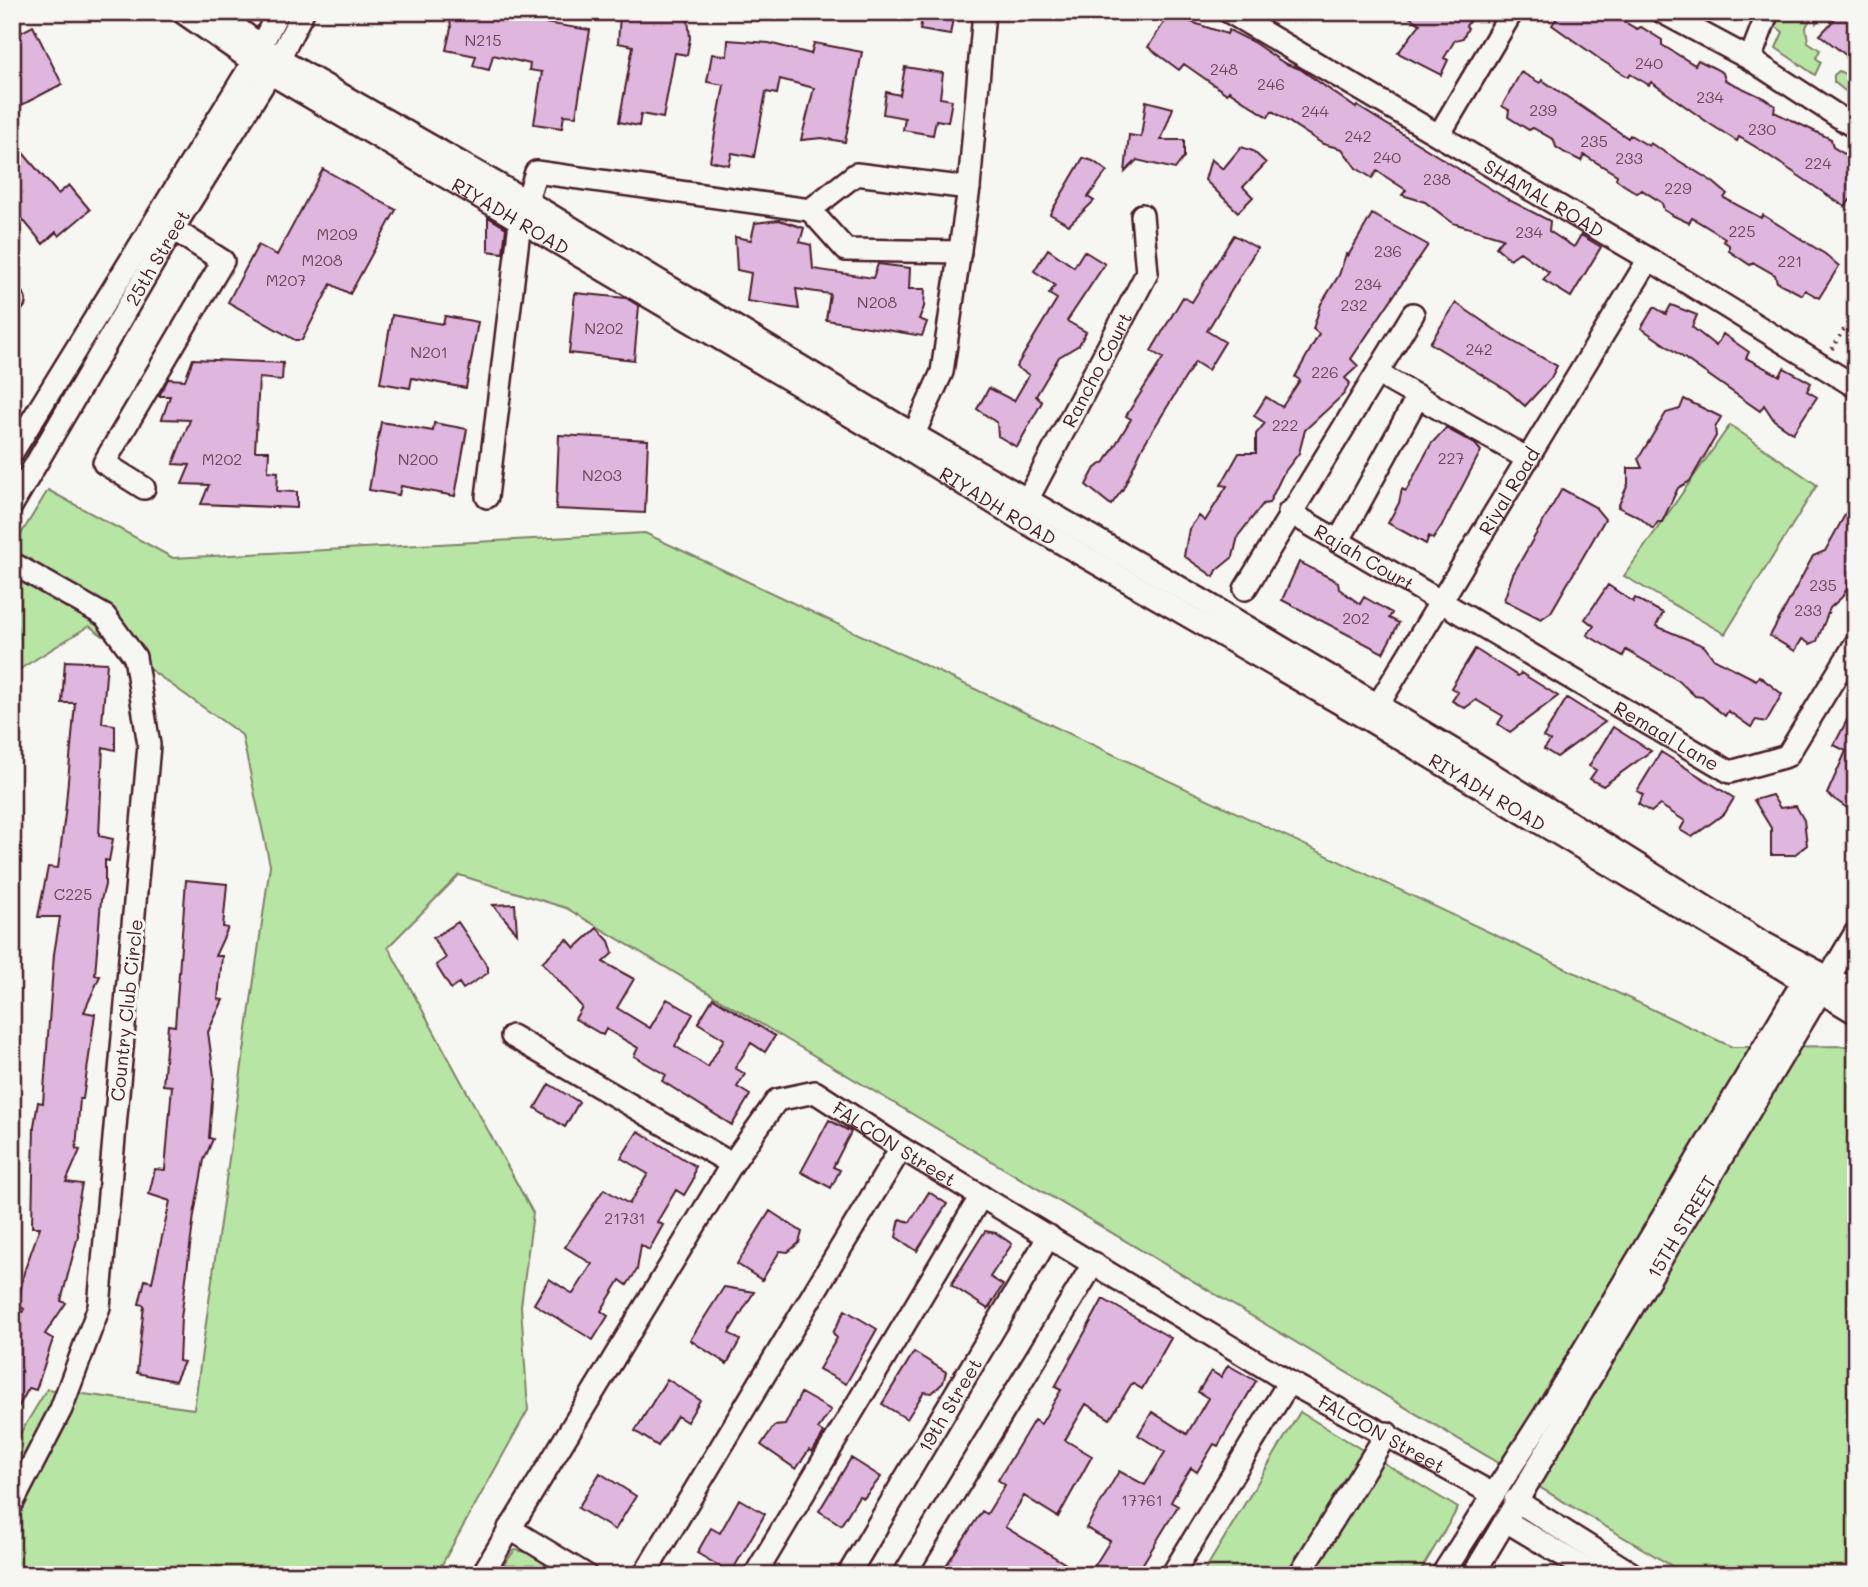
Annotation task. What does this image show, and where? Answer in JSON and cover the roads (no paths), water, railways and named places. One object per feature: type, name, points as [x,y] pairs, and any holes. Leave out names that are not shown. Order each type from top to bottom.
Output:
[{"type":"street","name":"RIYADH ROAD","points":[[182,12],[911,441],[1028,498],[1372,713],[1817,984]]},
{"type":"street","points":[[215,12],[265,60]]},
{"type":"street","name":"25th Street","points":[[12,505],[173,229],[265,60],[278,12]]},
{"type":"street","name":"25th Street","points":[[12,453],[265,60],[303,12]]},
{"type":"street","points":[[911,441],[942,372],[969,188],[984,12]]},
{"type":"street","name":"SHAMAL ROAD","points":[[1229,12],[1648,259],[1856,387]]},
{"type":"street","points":[[1439,135],[1513,12]]},
{"type":"street","points":[[1662,12],[1750,59],[1856,128]]},
{"type":"street","points":[[1750,59],[1768,12]]},
{"type":"street","points":[[487,498],[524,211],[536,172],[810,210],[846,250],[960,252]]},
{"type":"street","points":[[810,210],[856,174],[969,188]]},
{"type":"street","name":"Rancho Court","points":[[1018,518],[1147,273],[1142,215]]},
{"type":"street","points":[[144,488],[104,463],[223,261],[173,229]]},
{"type":"street","name":"Riyal Road","points":[[1372,713],[1648,259]]},
{"type":"street","points":[[1245,589],[1289,512],[1378,374],[1413,314]]},
{"type":"street","points":[[1378,374],[1528,459]]},
{"type":"street","points":[[1338,542],[1418,396]]},
{"type":"street","name":"RIYADH ROAD","points":[[911,441],[1018,518],[1372,713]]},
{"type":"street","name":"Rajah Court","points":[[1289,512],[1439,600]]},
{"type":"street","name":"Country Club Circle","points":[[12,563],[105,616],[135,657],[149,745],[99,1307],[61,1409],[12,1504]]},
{"type":"street","name":"Remaal Lane","points":[[1439,600],[1730,772],[1787,756],[1856,643]]},
{"type":"street","name":"15TH STREET","points":[[1473,1575],[1817,984],[1856,932]]},
{"type":"street","points":[[1817,984],[1856,992]]},
{"type":"street","points":[[1817,984],[1856,1013]]},
{"type":"street","points":[[1442,1575],[1817,984]]},
{"type":"street","points":[[512,1036],[732,1164]]},
{"type":"street","name":"FALCON Street","points":[[482,1575],[732,1164],[777,1100],[815,1092],[901,1149],[1094,1262],[1289,1382],[1387,1433],[1493,1494]]},
{"type":"street","points":[[644,1575],[901,1149]]},
{"type":"street","points":[[755,1575],[981,1196]]},
{"type":"street","name":"19th Street","points":[[848,1575],[1049,1236]]},
{"type":"street","points":[[904,1575],[1094,1262]]},
{"type":"street","points":[[1172,1575],[1289,1382]]},
{"type":"street","points":[[1299,1575],[1387,1433]]},
{"type":"street","points":[[1515,1500],[1634,1575]]},
{"type":"street","points":[[1506,1521],[1596,1575]]},
{"type":"street","points":[[509,1528],[586,1575]]}]
